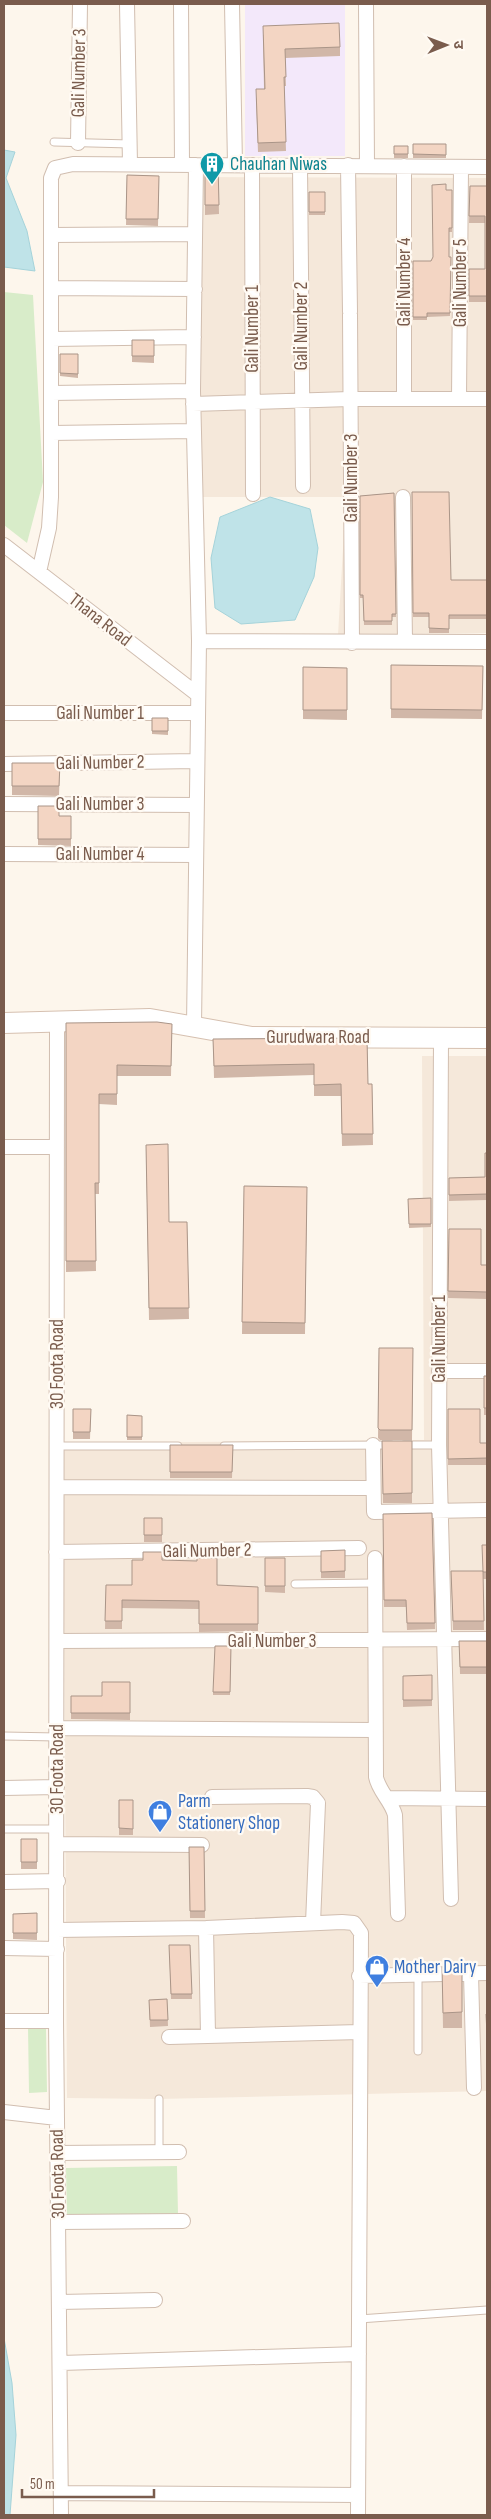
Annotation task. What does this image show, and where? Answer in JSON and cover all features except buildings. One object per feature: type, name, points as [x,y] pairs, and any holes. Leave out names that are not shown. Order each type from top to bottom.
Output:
[{"type":"street","name":"Gali Number 3","points":[[78,143],[80,4]]},
{"type":"street","points":[[127,4],[130,164]]},
{"type":"street","points":[[181,4],[182,165]]},
{"type":"street","points":[[232,4],[235,165]]},
{"type":"street","points":[[366,4],[367,166]]},
{"type":"street","points":[[39,572],[49,528],[51,178],[55,168],[73,164],[487,167]]},
{"type":"street","points":[[194,1026],[199,641],[193,398],[196,165]]},
{"type":"street","name":"Gali Number 1","points":[[252,165],[253,494]]},
{"type":"street","name":"Gali Number 2","points":[[300,165],[303,486]]},
{"type":"street","name":"Gali Number 3","points":[[348,165],[352,643]]},
{"type":"street","name":"Gali Number 4","points":[[404,166],[404,399]]},
{"type":"street","name":"Gali Number 5","points":[[459,399],[461,167]]},
{"type":"street","points":[[51,235],[195,234]]},
{"type":"street","points":[[51,288],[195,290]]},
{"type":"street","points":[[51,339],[194,337]]},
{"type":"street","points":[[51,393],[252,402],[350,399],[487,399]]},
{"type":"street","points":[[51,433],[194,431]]},
{"type":"street","points":[[402,497],[405,641]]},
{"type":"street","name":"Thana Road","points":[[4,545],[197,694]]},
{"type":"street","points":[[199,641],[487,642]]},
{"type":"street","name":"Gali Number 1","points":[[4,713],[197,712]]},
{"type":"street","name":"Gali Number 2","points":[[4,764],[196,761]]},
{"type":"street","name":"Gali Number 3","points":[[4,804],[196,805]]},
{"type":"street","name":"Gali Number 4","points":[[4,854],[196,855]]},
{"type":"street","name":"Gurudwara Road","points":[[4,1023],[150,1019],[252,1037],[487,1038]]},
{"type":"street","name":"30 Foota Road","points":[[58,1022],[56,1446],[58,1881],[56,2021],[61,2515]]},
{"type":"street","name":"Gali Number 1","points":[[441,1038],[439,1445],[442,1640],[451,1899]]},
{"type":"street","points":[[4,1147],[57,1148]]},
{"type":"street","points":[[439,1371],[487,1371]]},
{"type":"street","points":[[373,1445],[372,1488],[374,1512],[487,1510]]},
{"type":"street","points":[[57,1487],[372,1488]]},
{"type":"street","name":"Gali Number 2","points":[[56,1552],[359,1548]]},
{"type":"street","points":[[374,1558],[376,1777],[378,1787],[388,1798],[395,1815],[398,1914]]},
{"type":"street","name":"Gali Number 3","points":[[57,1641],[487,1639]]},
{"type":"street","points":[[58,1732],[375,1730]]},
{"type":"street","points":[[4,1788],[57,1787]]},
{"type":"street","points":[[212,1797],[307,1796],[313,1797],[318,1803],[313,1923]]},
{"type":"street","points":[[388,1798],[487,1799]]},
{"type":"street","points":[[58,1844],[202,1845]]},
{"type":"street","points":[[4,1882],[58,1881]]},
{"type":"street","points":[[56,1930],[206,1928],[354,1923],[361,1933],[358,2515]]},
{"type":"street","points":[[206,1928],[208,2035]]},
{"type":"street","points":[[4,1948],[57,1949]]},
{"type":"street","points":[[360,1976],[487,1973]]},
{"type":"street","points":[[471,1974],[474,2088]]},
{"type":"street","points":[[4,2021],[56,2021]]},
{"type":"street","points":[[169,2037],[360,2032]]},
{"type":"street","points":[[4,2112],[58,2118]]},
{"type":"street","points":[[57,2153],[179,2152]]},
{"type":"street","points":[[59,2222],[183,2221]]},
{"type":"street","points":[[60,2302],[155,2300]]},
{"type":"street","points":[[60,2363],[359,2354]]},
{"type":"street","points":[[61,2493],[358,2495]]},
{"type":"lane","points":[[54,142],[130,144]]},
{"type":"lane","points":[[214,1446],[439,1445]]},
{"type":"lane","points":[[56,1446],[184,1446]]},
{"type":"lane","points":[[295,1584],[375,1583]]},
{"type":"lane","points":[[4,1736],[58,1732]]},
{"type":"lane","points":[[4,1830],[57,1829]]},
{"type":"lane","points":[[418,1975],[418,2051]]},
{"type":"lane","points":[[159,2099],[159,2151]]},
{"type":"lane","points":[[358,2319],[487,2310]]},
{"type":"shaded area","points":[[245,4],[345,4],[345,156],[245,156]]},
{"type":"shaded area","points":[[191,177],[487,178],[487,633],[338,635],[346,497],[192,497]]},
{"type":"shaded area","points":[[422,1056],[487,1056],[487,2091],[159,2099],[67,2098],[63,1443],[424,1440]]},
{"type":"green space","points":[[4,292],[33,295],[43,482],[27,543],[4,525]]},
{"type":"green space","points":[[28,2027],[46,2027],[47,2092],[29,2093]]},
{"type":"green space","points":[[177,2166],[178,2214],[67,2216],[66,2168]]},
{"type":"water","points":[[4,150],[15,152],[6,178],[27,231],[35,271],[4,267]]},
{"type":"water","points":[[270,497],[310,509],[318,548],[314,577],[295,620],[241,624],[215,608],[211,558],[220,517]]},
{"type":"water","points":[[4,2338],[12,2383],[16,2435],[10,2515],[4,2515]]},
{"type":"place","name":"Chauhan Niwas","points":[[212,185]]},
{"type":"place","name":"Parm Stationery Shop","points":[[160,1833]]},
{"type":"place","name":"Mother Dairy","points":[[377,1988]]}]
